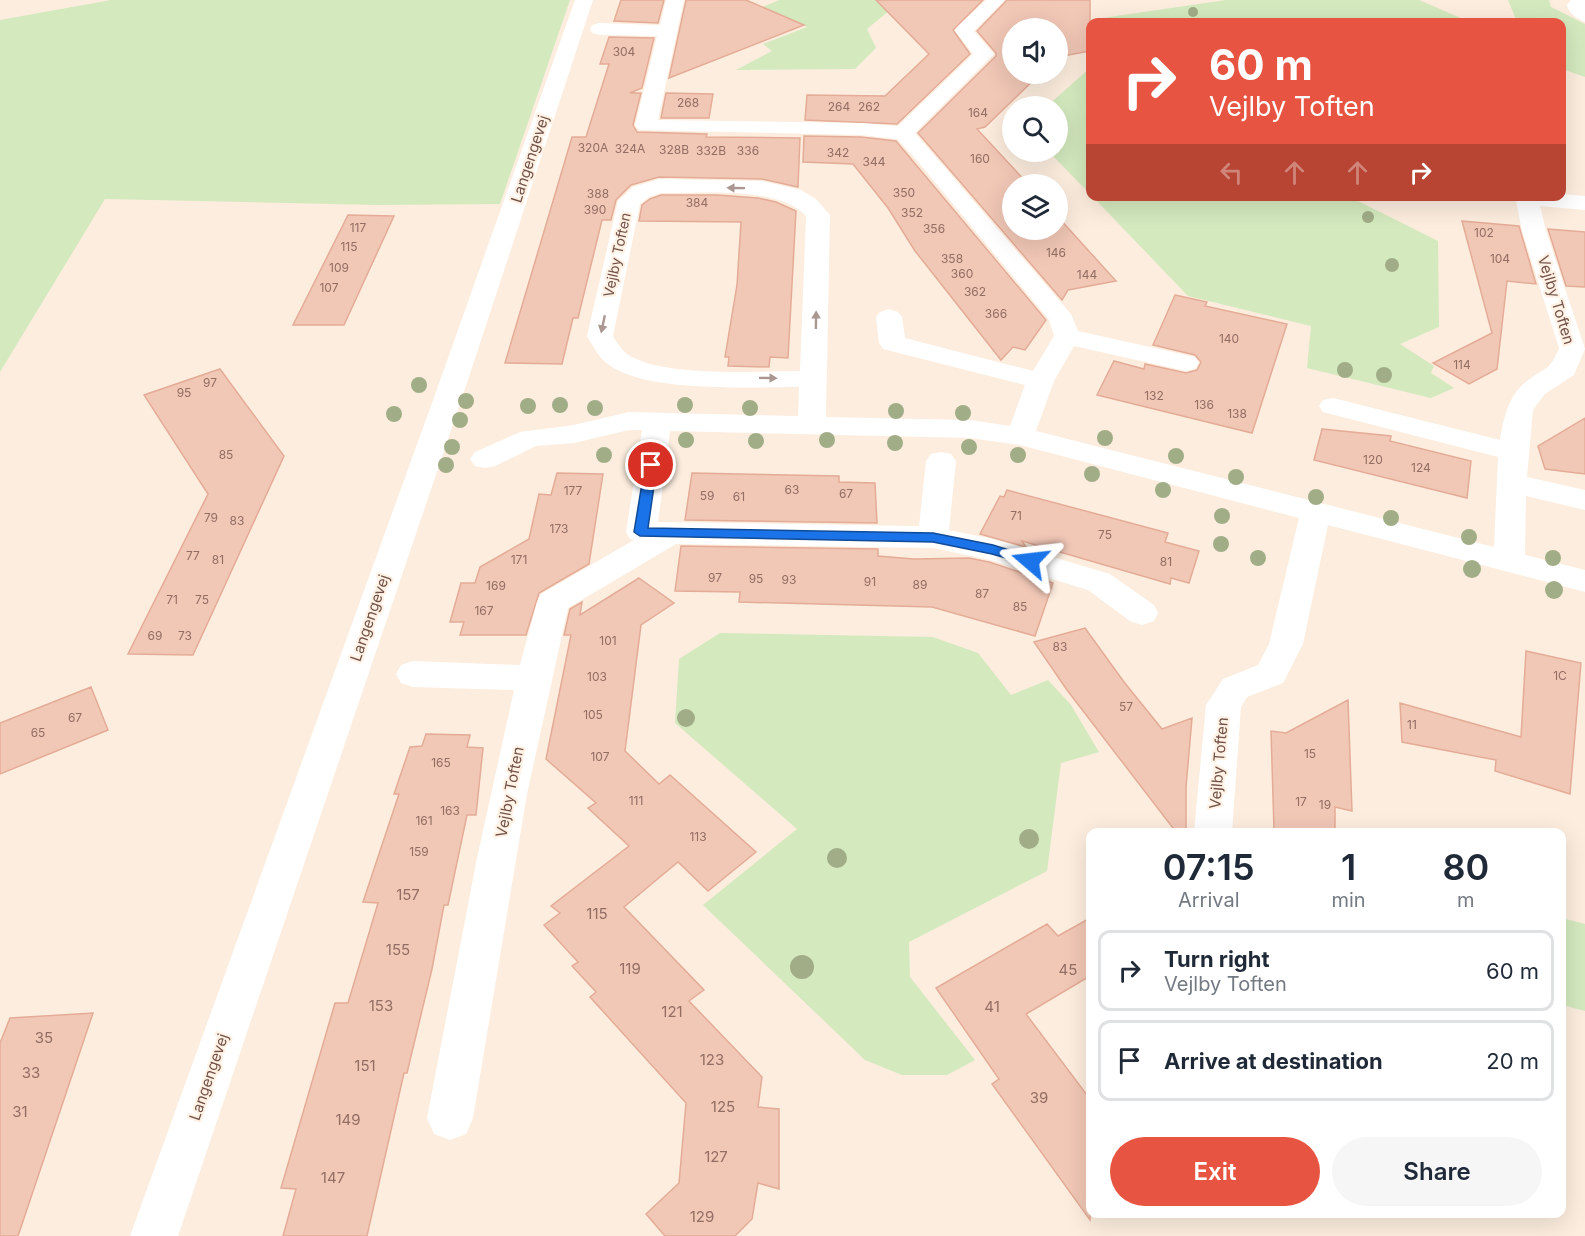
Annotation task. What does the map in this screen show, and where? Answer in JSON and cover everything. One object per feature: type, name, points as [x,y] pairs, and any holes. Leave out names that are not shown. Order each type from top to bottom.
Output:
[{"type":"street","name":"Langengevej","points":[[154,1236],[442,415],[584,0]]},
{"type":"street","points":[[675,0],[646,126],[861,129],[903,133],[923,153],[1062,319],[1067,336],[1040,381],[1020,436]]},
{"type":"street","points":[[903,133],[984,54],[964,32],[998,0]]},
{"type":"street","points":[[1584,0],[1576,5],[1585,16]]},
{"type":"street","points":[[599,29],[668,31]]},
{"type":"street","name":"Vejlby Toften","points":[[812,424],[815,379],[818,215],[808,204],[793,195],[762,188],[659,186],[641,192],[629,201],[600,336],[608,351],[621,361],[648,373],[687,377],[815,379]]},
{"type":"street","name":"Vejlby Toften","points":[[1509,561],[1513,452],[1519,409],[1535,388],[1564,369],[1572,348],[1534,231],[1527,201]]},
{"type":"street","points":[[1565,201],[1585,203]]},
{"type":"street","points":[[890,317],[892,343],[1040,381]]},
{"type":"street","points":[[1067,336],[1186,363]]},
{"type":"street","points":[[1333,406],[1513,452]]},
{"type":"street","points":[[485,459],[530,438],[574,434],[629,422],[970,429],[1020,436],[1585,581]]},
{"type":"street","points":[[657,422],[640,532],[933,537],[993,550],[1099,582],[1142,613]]},
{"type":"street","points":[[933,537],[941,461]]},
{"type":"street","points":[[1513,483],[1585,500]]},
{"type":"street","name":"Vejlby Toften","points":[[1213,828],[1224,705],[1235,688],[1271,674],[1286,644],[1316,512]]},
{"type":"street","name":"Vejlby Toften","points":[[450,1118],[492,883],[533,678],[553,602],[670,533]]},
{"type":"street","points":[[413,674],[533,678]]},
{"type":"green space","points":[[111,0],[570,0],[500,204],[377,205],[105,199],[0,372],[0,20]]},
{"type":"green space","points":[[779,0],[902,0],[867,29],[876,48],[855,69],[736,70],[772,51],[763,44],[807,27],[763,7]]},
{"type":"green space","points":[[1226,0],[1419,0],[1461,18],[1102,18]]},
{"type":"green space","points":[[1508,0],[1549,0],[1551,7],[1585,24],[1585,77],[1566,70],[1566,18],[1515,18]]},
{"type":"green space","points":[[1086,20],[1086,25],[1079,26],[1075,22]]},
{"type":"green space","points":[[1086,72],[1086,190],[1059,162],[1068,162],[1068,96],[1058,96]]},
{"type":"green space","points":[[1097,201],[1358,201],[1438,241],[1439,327],[1400,344],[1434,366],[1431,373],[1454,388],[1431,398],[1307,368],[1311,326],[1188,296]]},
{"type":"green space","points":[[720,633],[933,637],[978,653],[1011,695],[1048,680],[1071,705],[1099,752],[1061,763],[1047,871],[909,942],[910,977],[975,1060],[947,1075],[902,1075],[865,1060],[703,905],[797,829],[675,723],[679,659]]},
{"type":"green space","points":[[1566,919],[1585,924],[1585,1011],[1566,1006]]},
{"type":"building","points":[[621,0],[664,0],[658,23],[614,21]]},
{"type":"building","points":[[686,0],[746,0],[804,25],[669,78]]},
{"type":"building","points":[[876,0],[983,0],[953,30],[970,54],[897,124],[805,120],[807,95],[885,96],[929,54]]},
{"type":"building","points":[[1007,0],[1090,0],[1090,18],[1086,18],[1086,52],[1068,55],[1068,18],[1002,18],[1002,84],[1030,84],[1017,96],[1002,96],[1002,111],[985,127],[977,129],[1002,156],[1002,162],[1008,162],[1019,174],[1002,174],[1002,230],[918,133],[996,56],[996,53],[977,31]]},
{"type":"building","points":[[609,37],[654,38],[642,88],[630,93],[641,93],[633,125],[637,132],[707,134],[706,137],[800,138],[798,187],[762,179],[659,177],[631,185],[616,200],[611,220],[602,220],[578,318],[573,318],[562,364],[505,363],[572,137],[586,137],[609,64],[600,64]]},
{"type":"building","points":[[666,93],[713,94],[709,118],[661,118]]},
{"type":"building","points":[[804,136],[861,137],[896,141],[1046,320],[1025,350],[1013,347],[1001,360],[915,251],[888,208],[853,164],[803,162]]},
{"type":"building","points":[[661,195],[758,198],[776,202],[796,211],[788,358],[770,357],[769,367],[728,366],[729,357],[725,357],[737,285],[741,222],[639,221],[642,205]]},
{"type":"building","points":[[348,215],[394,216],[344,325],[293,325]]},
{"type":"building","points":[[1462,221],[1519,226],[1536,284],[1507,281],[1497,369],[1469,384],[1433,363],[1492,333]]},
{"type":"building","points":[[1068,228],[1116,281],[1068,290],[1062,300],[1010,240],[1068,240]]},
{"type":"building","points":[[1548,229],[1585,232],[1585,287],[1566,286]]},
{"type":"building","points":[[1175,295],[1207,302],[1205,306],[1287,324],[1252,433],[1097,395],[1114,361],[1144,369],[1145,364],[1186,373],[1197,370],[1201,362],[1195,355],[1153,345]]},
{"type":"building","points":[[220,369],[284,456],[193,655],[128,654],[208,494],[144,395]]},
{"type":"building","points":[[1585,418],[1585,474],[1545,469],[1538,446]]},
{"type":"building","points":[[1322,429],[1391,436],[1390,441],[1471,461],[1467,498],[1314,460]]},
{"type":"building","points":[[557,473],[603,474],[589,564],[539,593],[526,635],[460,635],[464,622],[450,622],[461,583],[475,583],[480,567],[529,539],[539,494],[551,495]]},
{"type":"building","points":[[692,473],[839,476],[839,482],[875,483],[877,523],[685,520]]},
{"type":"building","points":[[1007,490],[1168,533],[1165,542],[1199,551],[1189,583],[1171,578],[1170,584],[1022,541],[1026,547],[980,534],[1000,496],[1004,497]]},
{"type":"building","points":[[681,546],[878,549],[878,556],[914,559],[969,558],[989,562],[1053,583],[1035,636],[932,607],[739,602],[740,592],[675,591]]},
{"type":"building","points":[[639,578],[674,603],[641,625],[625,751],[659,784],[670,775],[756,852],[708,891],[678,862],[624,907],[704,990],[689,1001],[762,1077],[758,1107],[779,1109],[779,1189],[758,1183],[752,1219],[735,1236],[665,1236],[646,1214],[679,1183],[686,1103],[590,997],[596,992],[572,966],[578,962],[544,925],[560,913],[551,906],[629,846],[588,808],[596,803],[546,759],[571,635],[564,635],[570,609],[582,602],[580,615]]},
{"type":"building","points":[[1085,628],[1162,729],[1192,718],[1186,787],[1186,828],[1173,828],[1067,690],[1034,642]]},
{"type":"building","points":[[1526,651],[1581,663],[1570,794],[1495,771],[1496,760],[1402,742],[1400,703],[1521,737]]},
{"type":"building","points":[[91,687],[108,730],[0,774],[0,723]]},
{"type":"building","points":[[1348,700],[1352,811],[1335,807],[1335,828],[1274,828],[1271,731],[1286,733]]},
{"type":"building","points":[[426,734],[470,735],[467,747],[483,748],[476,815],[467,815],[448,905],[444,905],[432,969],[407,1073],[404,1073],[367,1236],[283,1236],[296,1189],[281,1188],[335,1003],[348,1003],[378,903],[363,902],[399,794],[394,794],[410,747],[422,746]]},
{"type":"building","points":[[1086,920],[1086,978],[1026,1014],[1086,1094],[1086,1214],[992,1084],[999,1079],[936,988],[1047,924],[1058,936]]},
{"type":"building","points":[[93,1013],[18,1236],[0,1236],[0,1043],[10,1018]]},
{"type":"route","points":[[651,465],[640,532],[933,537],[1030,561]]}]
